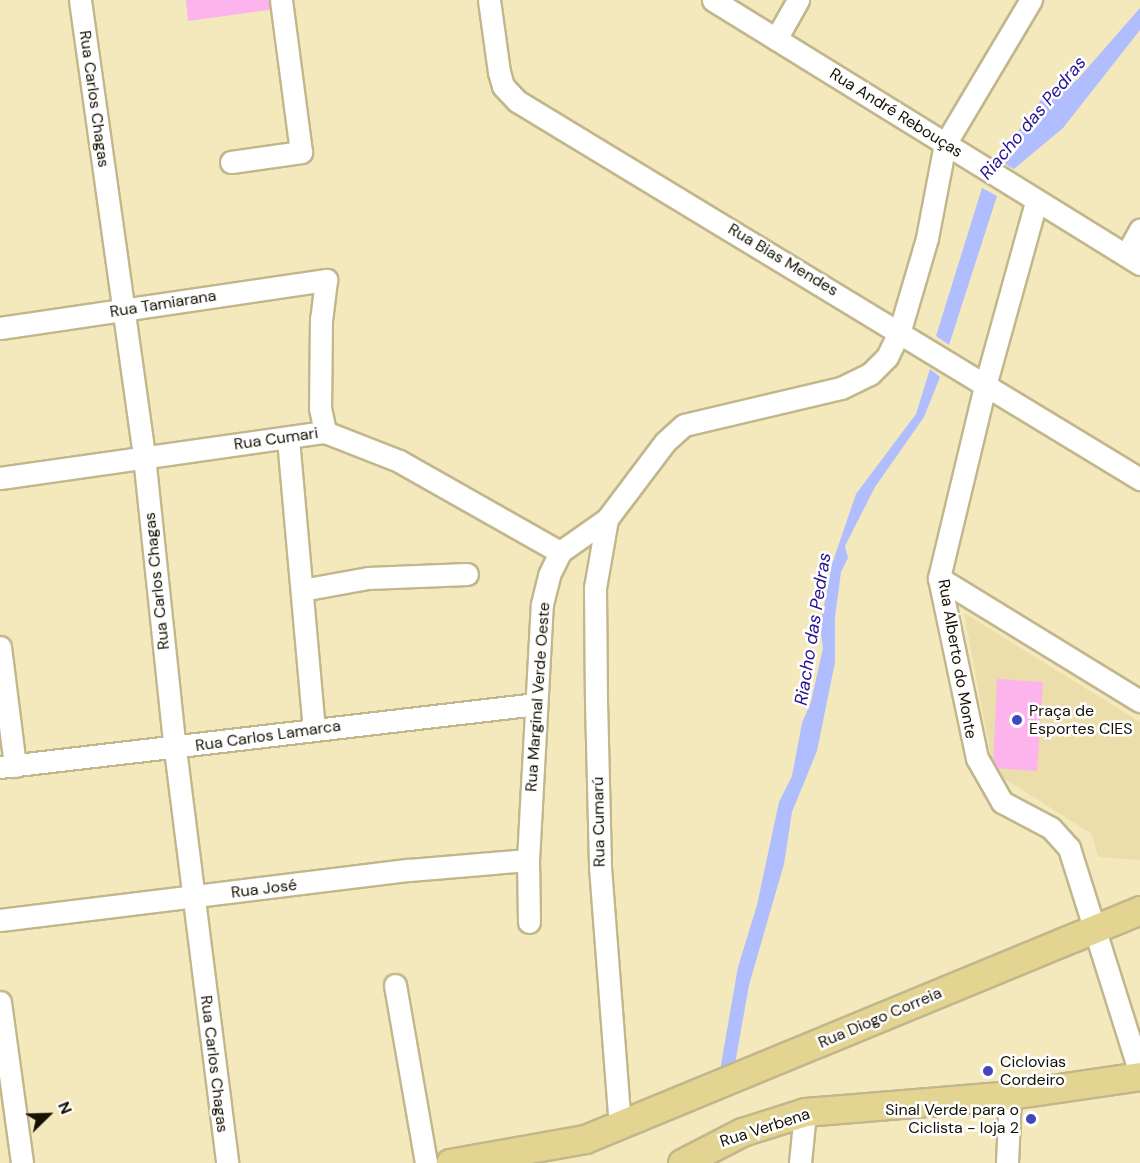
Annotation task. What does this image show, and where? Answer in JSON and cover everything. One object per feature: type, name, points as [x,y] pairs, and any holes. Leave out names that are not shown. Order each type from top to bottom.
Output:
[{"type":"main road","name":"Rua Diogo Correia","points":[[620,1125],[1140,910]]},
{"type":"main road","name":"Rua Verbena","points":[[682,1163],[742,1132],[805,1112],[1010,1095],[1140,1074]]},
{"type":"main road","points":[[450,1163],[549,1148],[620,1125]]},
{"type":"street","name":"Rua Carlos Chagas","points":[[80,0],[144,456],[175,749],[228,1163]]},
{"type":"street","points":[[231,162],[301,152],[281,0]]},
{"type":"street","name":"Rua Bias Mendes","points":[[489,0],[499,72],[503,86],[517,101],[986,382],[1140,478]]},
{"type":"street","name":"Rua André Rebouças","points":[[713,0],[1133,260]]},
{"type":"street","points":[[776,39],[798,0]]},
{"type":"street","points":[[560,552],[607,519],[665,442],[684,425],[860,380],[887,357],[900,330],[927,238],[945,144],[1031,0]]},
{"type":"street","name":"Rua Alberto do Monte","points":[[1036,202],[986,382],[939,578],[977,758],[1002,802],[1051,828],[1069,848],[1097,928],[1140,1074]]},
{"type":"street","points":[[1133,260],[1140,230]]},
{"type":"street","name":"Rua Tamiarana","points":[[0,328],[326,280],[321,318],[320,408],[325,432]]},
{"type":"street","name":"Rua Cumari","points":[[0,478],[325,432],[399,461],[560,552]]},
{"type":"street","points":[[288,439],[314,728]]},
{"type":"street","name":"Rua Cumarú","points":[[607,519],[596,588],[596,701],[600,867],[620,1125]]},
{"type":"street","name":"Rua Marginal Verde Oeste","points":[[529,922],[528,860],[542,604],[549,575],[560,552]]},
{"type":"street","points":[[302,590],[368,578],[467,574]]},
{"type":"street","points":[[939,578],[1140,701]]},
{"type":"street","points":[[0,647],[7,766]]},
{"type":"street","name":"Rua Carlos Lamarca","points":[[7,766],[175,749],[314,728],[536,704]]},
{"type":"street","name":"Rua José","points":[[0,920],[408,870],[528,860]]},
{"type":"street","points":[[395,986],[426,1163]]},
{"type":"street","points":[[0,1002],[21,1163]]},
{"type":"street","points":[[1007,1163],[1010,1095]]},
{"type":"street","points":[[800,1163],[805,1112]]},
{"type":"shaded area","points":[[186,0],[276,0],[277,9],[188,21]]},
{"type":"shaded area","points":[[964,613],[1140,722],[1140,860],[1098,857],[1092,834],[994,772]]},
{"type":"shaded area","name":"Praça de Esportes CIES","points":[[997,679],[1043,682],[1037,771],[993,768]]},
{"type":"water","name":"Riacho das Pedras","points":[[1140,8],[1140,30],[1063,128],[1014,169],[1000,159],[1042,99],[1077,80]]},
{"type":"water","points":[[982,188],[997,196],[949,345],[936,336]]},
{"type":"water","points":[[930,369],[940,377],[924,417],[875,487],[845,546],[848,558],[841,572],[835,617],[835,662],[817,751],[792,812],[784,864],[749,985],[733,1075],[718,1082],[738,967],[757,905],[779,802],[792,776],[802,723],[811,702],[823,648],[820,627],[832,564],[856,494],[916,414]]},
{"type":"place","name":"Praça de Esportes CIES","points":[[1017,720]]},
{"type":"place","name":"Ciclovias Cordeiro","points":[[988,1071]]},
{"type":"place","name":"Sinal Verde para o Ciclista - loja 2","points":[[1031,1119]]}]
